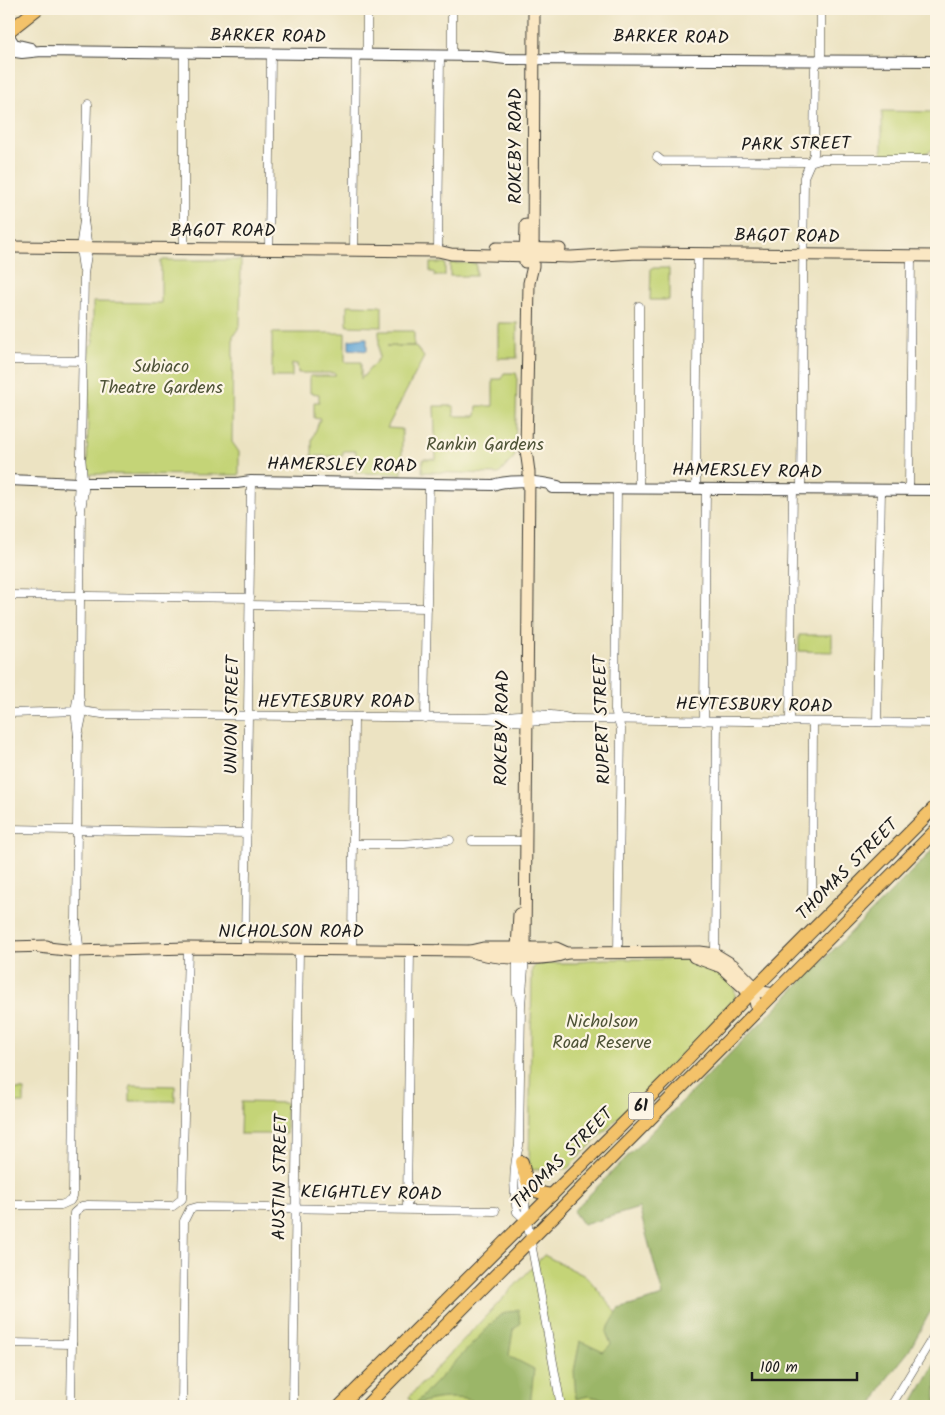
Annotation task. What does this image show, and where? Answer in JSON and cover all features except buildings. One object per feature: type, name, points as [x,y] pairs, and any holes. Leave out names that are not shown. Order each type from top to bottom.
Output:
[{"type":"main road","points":[[9,23],[26,9]]},
{"type":"main road","points":[[9,31],[37,9]]},
{"type":"main road","name":"ROKEBY ROAD","points":[[521,952],[531,56],[529,9]]},
{"type":"main road","name":"ROKEBY ROAD","points":[[531,56],[534,9]]},
{"type":"main road","name":"BAGOT ROAD","points":[[9,247],[438,251],[451,254],[529,252],[936,256]]},
{"type":"main road","name":"THOMAS STREET","points":[[340,1406],[527,1221],[936,806]]},
{"type":"main road","name":"THOMAS STREET","points":[[366,1406],[936,830]]},
{"type":"main road","name":"NICHOLSON ROAD","points":[[9,947],[470,951],[483,948],[521,952],[556,948],[567,953],[680,954],[700,952],[715,954]]},
{"type":"main road","name":"NICHOLSON ROAD","points":[[680,954],[716,964],[745,989],[774,994]]},
{"type":"main road","points":[[715,954],[738,970],[751,983],[758,1010]]},
{"type":"main road","points":[[522,1162],[528,1186],[537,1192],[552,1195]]},
{"type":"street","points":[[367,9],[367,54]]},
{"type":"street","points":[[452,9],[452,56]]},
{"type":"street","points":[[790,722],[804,255],[804,177],[814,154],[814,68],[821,54],[821,9]]},
{"type":"street","name":"BARKER ROAD","points":[[9,36],[17,45],[41,51]]},
{"type":"street","name":"BARKER ROAD","points":[[9,51],[28,53],[41,51],[440,55],[495,56],[506,59],[531,56],[798,56],[817,60],[936,61]]},
{"type":"street","points":[[184,52],[184,248]]},
{"type":"street","points":[[269,249],[271,53]]},
{"type":"street","points":[[354,250],[356,54]]},
{"type":"street","points":[[438,251],[440,55]]},
{"type":"street","points":[[9,1205],[61,1205],[70,1201],[73,1188],[82,361],[87,104]]},
{"type":"street","name":"PARK STREET","points":[[656,157],[662,161],[810,162],[820,159],[936,159]]},
{"type":"street","points":[[698,254],[704,721]]},
{"type":"street","points":[[909,490],[911,256]]},
{"type":"street","points":[[639,306],[639,487]]},
{"type":"street","points":[[9,360],[82,361]]},
{"type":"street","name":"HAMERSLEY ROAD","points":[[9,480],[238,483],[251,481],[493,485],[500,488],[548,483],[558,486],[936,490]]},
{"type":"street","name":"UNION STREET","points":[[245,949],[251,481]]},
{"type":"street","points":[[425,718],[428,484]]},
{"type":"street","name":"RUPERT STREET","points":[[617,487],[615,710],[621,729],[618,953]]},
{"type":"street","points":[[877,722],[881,489]]},
{"type":"street","points":[[9,595],[427,608]]},
{"type":"street","name":"HEYTESBURY ROAD","points":[[9,713],[425,718],[562,716],[572,719],[618,720],[936,723]]},
{"type":"street","points":[[352,950],[354,717]]},
{"type":"street","points":[[715,954],[717,721]]},
{"type":"street","points":[[812,906],[813,722]]},
{"type":"street","points":[[9,829],[247,833]]},
{"type":"street","points":[[353,844],[404,844],[450,840]]},
{"type":"street","points":[[472,841],[523,841]]},
{"type":"street","points":[[71,1406],[73,1218],[77,1209],[88,1205],[173,1206],[180,1202],[184,1193],[188,948]]},
{"type":"street","name":"AUSTIN STREET","points":[[292,1406],[298,949]]},
{"type":"street","points":[[407,1209],[410,950]]},
{"type":"street","name":"ROKEBY ROAD","points":[[521,952],[519,1146],[527,1221],[561,1406]]},
{"type":"street","name":"ROKEBY ROAD","points":[[519,1146],[516,1157],[516,1203],[519,1216],[527,1221]]},
{"type":"street","name":"KEIGHTLEY ROAD","points":[[182,1406],[184,1221],[188,1211],[198,1207],[495,1210]]},
{"type":"street","points":[[890,1406],[936,1332]]},
{"type":"street","points":[[9,1343],[72,1344]]},
{"type":"green space","points":[[882,111],[934,112],[934,149],[921,155],[882,155]]},
{"type":"green space","name":"Subiaco Theatre Gardens","points":[[161,260],[241,260],[240,326],[233,336],[232,442],[239,452],[239,475],[87,474],[89,347],[93,343],[93,302],[161,303]]},
{"type":"green space","points":[[430,263],[445,263],[445,276],[435,276],[434,272],[430,272]]},
{"type":"green space","points":[[450,263],[476,263],[476,276],[450,276]]},
{"type":"green space","points":[[651,268],[669,268],[669,300],[650,300]]},
{"type":"green space","points":[[347,305],[382,306],[382,327],[347,326]]},
{"type":"green space","points":[[498,323],[517,323],[517,358],[498,358]]},
{"type":"green space","points":[[379,331],[414,331],[414,346],[424,357],[387,428],[402,429],[402,474],[356,473],[356,451],[343,451],[343,456],[312,456],[312,440],[320,419],[314,418],[314,402],[319,402],[319,394],[310,393],[310,376],[335,376],[335,373],[298,373],[297,364],[292,364],[292,377],[272,377],[272,333],[345,333],[345,362],[361,362],[361,379],[379,358]]},
{"type":"green space","name":"Rankin Gardens","points":[[504,373],[516,373],[517,376],[515,456],[499,474],[422,472],[423,459],[436,459],[434,406],[454,406],[454,416],[476,416],[477,406],[493,406],[493,379],[502,379]]},
{"type":"green space","points":[[799,635],[832,635],[832,652],[799,651]]},
{"type":"green space","points":[[936,847],[936,1301],[909,1351],[885,1381],[872,1406],[613,1406],[609,1400],[588,1396],[576,1399],[574,1371],[580,1341],[603,1352],[611,1344],[606,1332],[619,1309],[663,1296],[639,1208],[583,1225],[573,1211]]},
{"type":"green space","name":"Nicholson Road Reserve","points":[[604,959],[688,959],[696,961],[722,973],[728,979],[735,993],[734,1002],[567,1169],[529,1170],[532,969],[538,963],[578,963],[578,961]]},
{"type":"green space","points":[[130,1085],[175,1086],[175,1101],[130,1101]]},
{"type":"green space","points":[[9,1089],[24,1090],[24,1103],[9,1103]]},
{"type":"green space","points":[[241,1102],[286,1103],[286,1134],[240,1134]]},
{"type":"green space","points":[[544,1255],[587,1277],[622,1319],[647,1406],[414,1406],[409,1397]]},
{"type":"green space","points":[[518,1309],[521,1323],[513,1330],[509,1356],[534,1369],[530,1406],[473,1406],[471,1400],[456,1398],[435,1399],[414,1405],[500,1315]]},
{"type":"green space","points":[[936,1362],[936,1406],[911,1406],[934,1365]]},
{"type":"water","points":[[367,338],[367,351],[349,349],[349,340]]}]
